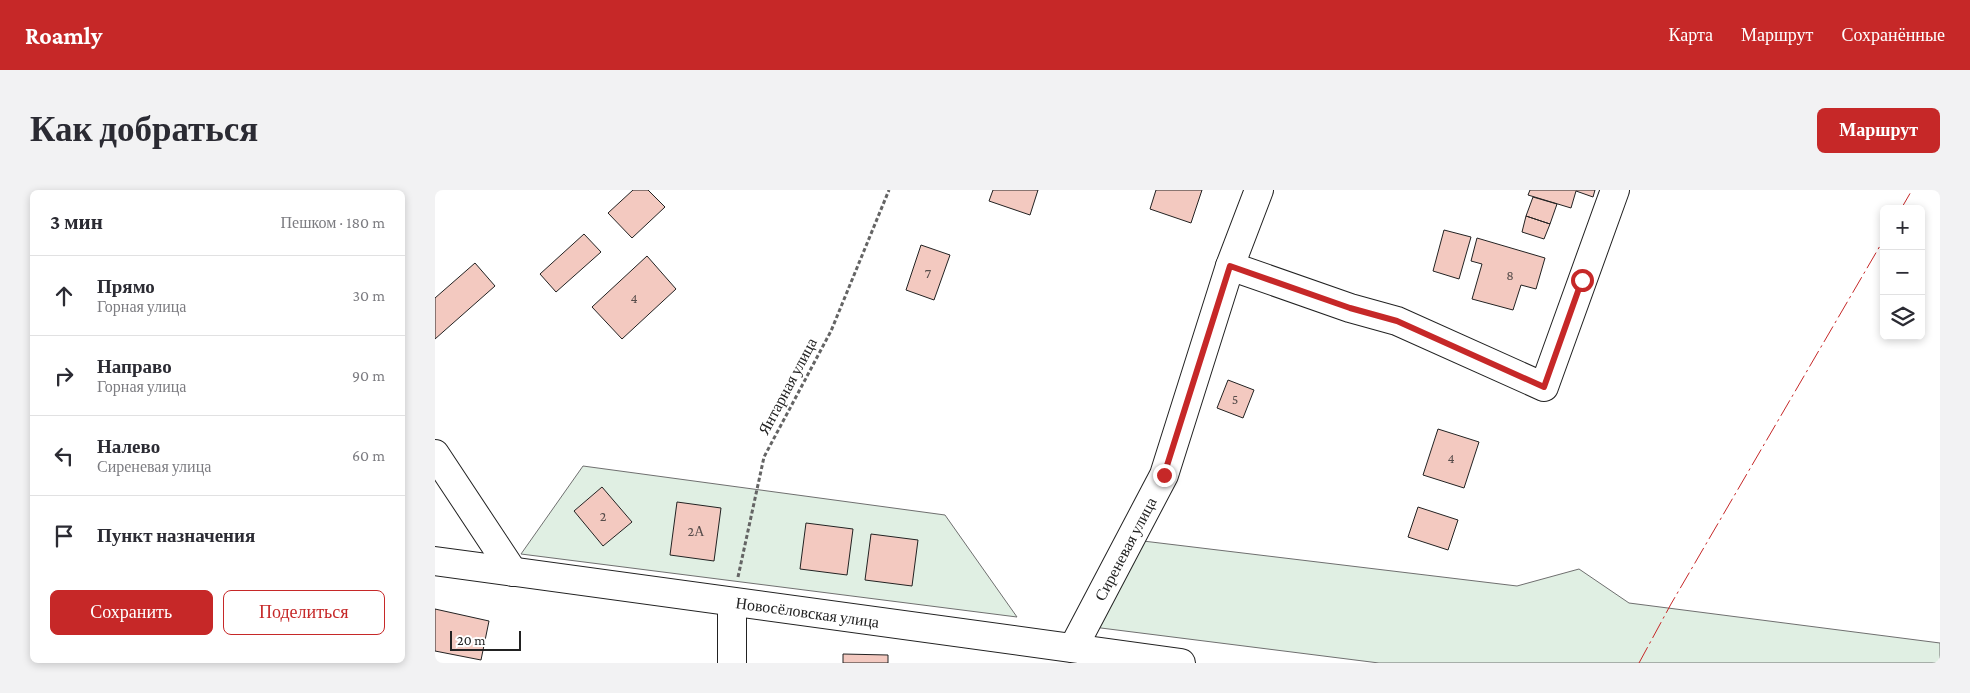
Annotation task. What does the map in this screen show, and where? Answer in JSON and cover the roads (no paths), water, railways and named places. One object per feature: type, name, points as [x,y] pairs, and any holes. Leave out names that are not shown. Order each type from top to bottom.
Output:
[{"type":"street","name":"Сиреневая улица","points":[[1073,648],[1164,475],[1230,266],[1259,190]]},
{"type":"street","points":[[1230,266],[1350,308],[1397,321],[1544,387],[1615,190]]},
{"type":"street","points":[[435,454],[513,572]]},
{"type":"street","name":"Новосёловская улица","points":[[435,561],[1181,663]]},
{"type":"street","points":[[732,602],[732,663]]}]
